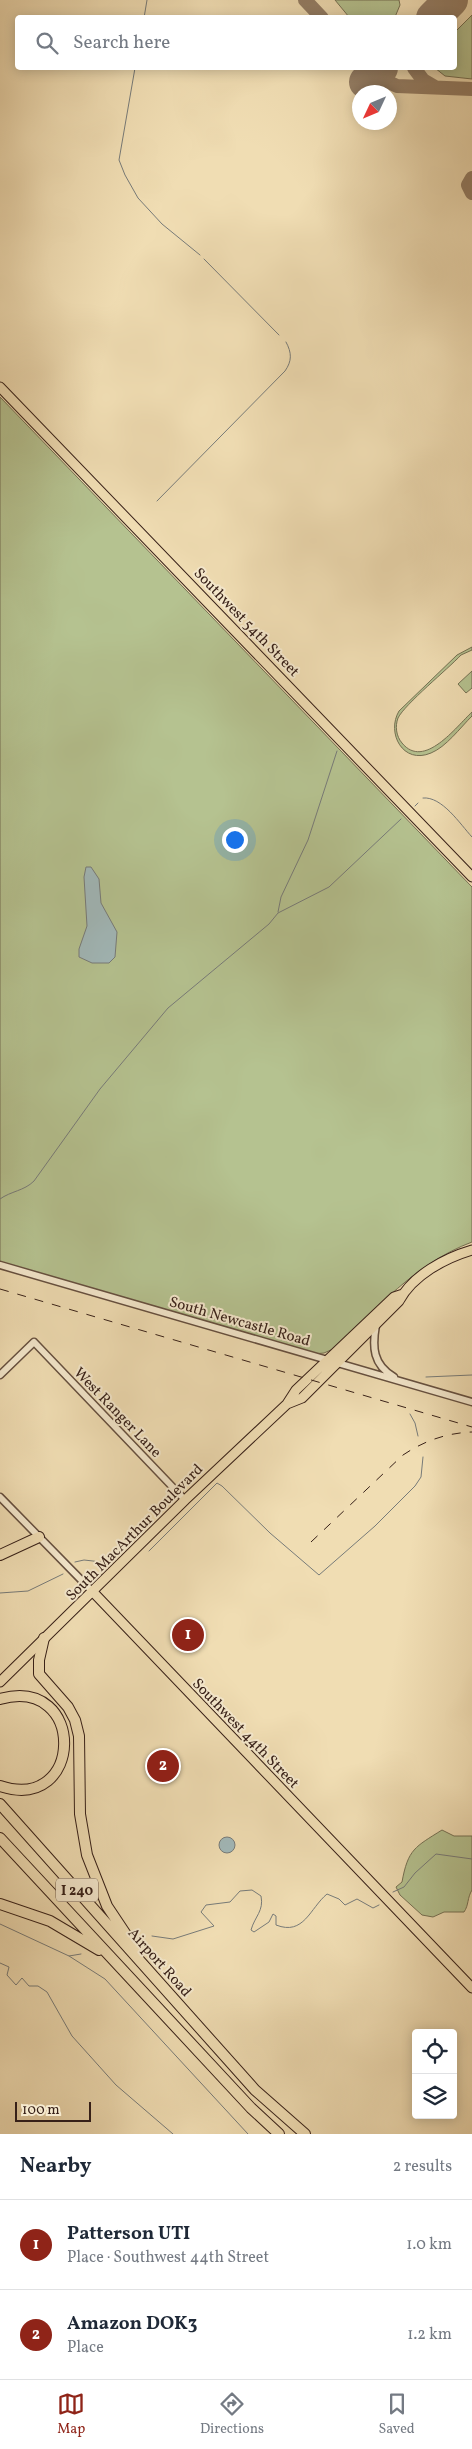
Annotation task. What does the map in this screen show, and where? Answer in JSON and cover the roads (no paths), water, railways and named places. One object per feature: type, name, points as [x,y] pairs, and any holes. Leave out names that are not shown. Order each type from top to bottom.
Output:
[{"type":"highway","points":[[0,1555],[39,1537]]},
{"type":"highway","points":[[44,1638],[39,1660],[39,1674],[68,1707],[77,1727],[80,1744],[81,1822],[93,1874],[107,1906],[153,1977]]},
{"type":"highway","points":[[0,1699],[24,1697],[47,1707],[63,1727],[66,1743],[58,1768],[47,1780],[23,1790],[0,1786]]},
{"type":"highway","name":"Airport Road","points":[[0,1804],[256,2090],[304,2134]]},
{"type":"highway","name":"I 240","points":[[0,1838],[250,2108],[279,2134]]},
{"type":"highway","points":[[0,1904],[50,1921],[109,1956]]},
{"type":"main road","name":"Southwest 54th Street","points":[[0,387],[472,878]]},
{"type":"main road","name":"South MacArthur Boulevard","points":[[287,1404],[302,1398],[376,1325],[423,1274],[441,1263],[472,1250]]},
{"type":"main road","name":"South MacArthur Boulevard","points":[[0,1682],[185,1500],[287,1404],[296,1390],[327,1360],[394,1297],[403,1294]]},
{"type":"main road","name":"Southwest 44th Street","points":[[93,1592],[472,1988]]},
{"type":"street","name":"South Newcastle Road","points":[[0,1264],[472,1402]]},
{"type":"street","points":[[376,1325],[373,1348],[375,1357],[382,1368],[401,1382]]},
{"type":"street","name":"West Ranger Lane","points":[[0,1375],[34,1342],[185,1500]]},
{"type":"street","name":"Southwest 44th Street","points":[[0,1497],[93,1592]]},
{"type":"water","points":[[86,867],[91,867],[99,879],[101,903],[117,932],[115,957],[109,963],[92,963],[79,957],[79,949],[87,926],[84,877]]},
{"type":"water","points":[[227,1837],[233,1839],[235,1845],[233,1851],[227,1853],[221,1851],[219,1845],[221,1839]]},
{"type":"waterway","points":[[144,15],[147,0]]},
{"type":"waterway","points":[[135,70],[119,160],[138,198],[162,224],[200,255]]},
{"type":"waterway","points":[[204,259],[279,335]]},
{"type":"waterway","points":[[157,501],[285,371],[290,357],[286,342]]},
{"type":"waterway","points":[[278,912],[281,897],[308,840],[337,751]]},
{"type":"waterway","points":[[423,798],[437,801],[444,806],[472,837]]},
{"type":"waterway","points":[[415,806],[418,803]]},
{"type":"waterway","points":[[0,1199],[26,1187],[34,1181],[100,1089],[168,1008],[269,924],[278,913],[329,887],[401,819]]},
{"type":"waterway","points":[[426,1377],[472,1375]]},
{"type":"waterway","points":[[410,1414],[415,1423],[418,1436]]},
{"type":"waterway","points":[[149,1551],[217,1483],[270,1533],[319,1575],[375,1526],[415,1486],[421,1477],[423,1457]]},
{"type":"waterway","points":[[75,1562],[84,1560],[102,1562],[113,1552]]},
{"type":"waterway","points":[[0,1593],[28,1591],[63,1574]]},
{"type":"waterway","points":[[393,1892],[404,1887],[415,1873],[436,1854],[472,1859]]},
{"type":"waterway","points":[[152,1936],[173,1939],[214,1926],[201,1912],[206,1905],[230,1902],[240,1891],[252,1890],[261,1896],[260,1910],[251,1930],[254,1932],[269,1922],[273,1914],[276,1916],[276,1925],[293,1927],[300,1924],[327,1894],[339,1899],[345,1905],[357,1899],[373,1908],[379,1905]]},
{"type":"waterway","points":[[0,1924],[69,1956],[81,1954]]},
{"type":"waterway","points":[[69,1956],[105,1979],[248,2134]]},
{"type":"waterway","points":[[0,1963],[9,1967],[7,1975],[16,1985],[22,1978],[29,1986],[38,1986],[47,1992],[72,2036],[116,2085],[173,2134]]},
{"type":"railway","points":[[0,1289],[472,1427]]},
{"type":"railway","points":[[311,1542],[403,1455],[436,1439],[453,1434],[472,1432]]},
{"type":"place","name":"Patterson UTI","points":[[188,1635]]},
{"type":"place","name":"Amazon DOK3","points":[[163,1766]]}]
